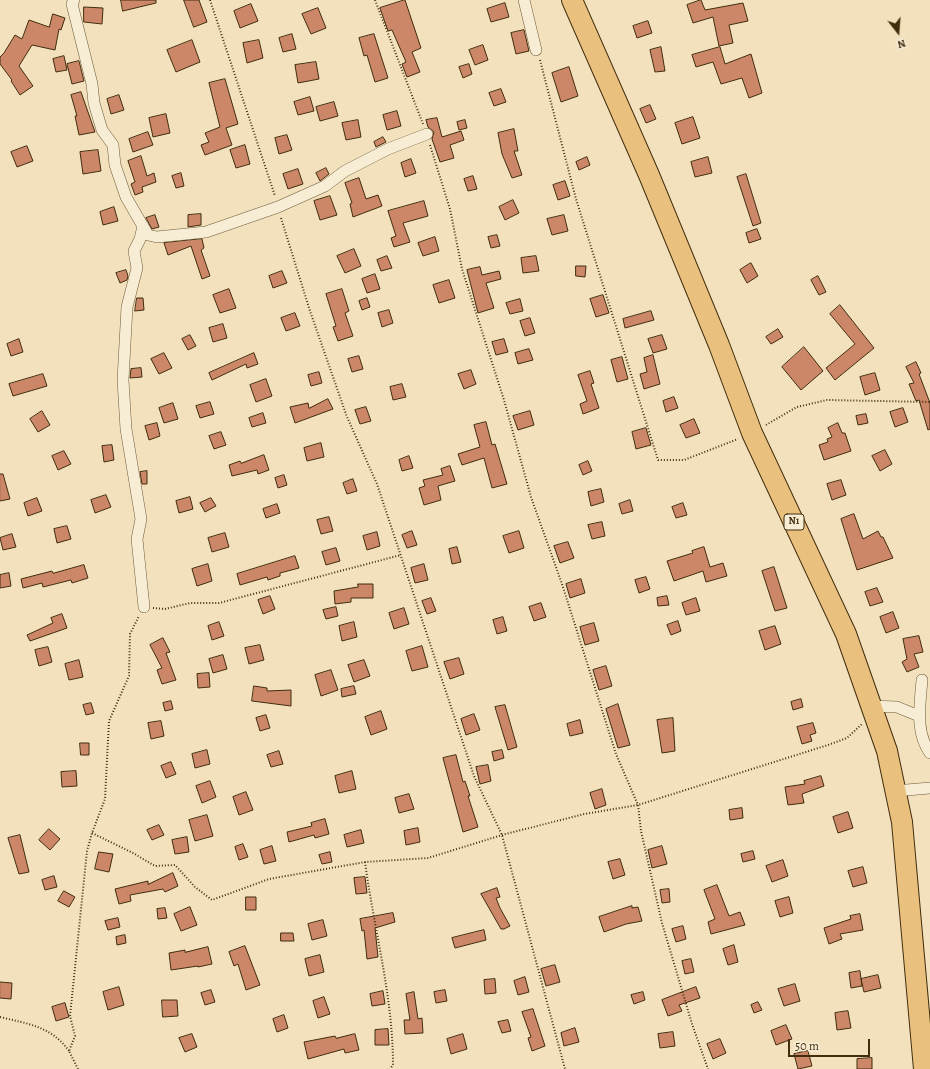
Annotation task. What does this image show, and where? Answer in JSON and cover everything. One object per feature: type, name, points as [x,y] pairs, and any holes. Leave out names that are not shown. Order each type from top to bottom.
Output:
[{"type":"highway","name":"N1","points":[[572,0],[652,182],[719,345],[752,433],[846,634],[887,751],[902,822],[924,1069]]},
{"type":"street","points":[[74,0],[72,4],[92,84],[94,103],[102,130],[113,144],[115,165],[126,197],[148,234],[157,237],[206,232],[278,207],[325,186],[345,171],[388,149],[427,134]]},
{"type":"street","points":[[524,0],[536,50]]},
{"type":"street","points":[[143,226],[140,239],[134,251],[138,268],[127,307],[123,380],[126,429],[140,519],[138,539],[144,607]]},
{"type":"street","points":[[922,680],[919,716],[923,743],[930,753]]},
{"type":"street","points":[[873,712],[897,707],[919,716]]},
{"type":"street","points":[[895,791],[930,788]]},
{"type":"path","points":[[210,0],[278,207],[310,311],[347,417],[378,484],[474,776],[502,835],[565,1069]]},
{"type":"path","points":[[374,0],[427,134],[450,209],[462,269],[504,400],[531,496],[562,584],[616,754],[638,805],[641,831],[662,923],[692,1024],[708,1069]]},
{"type":"path","points":[[536,50],[548,90],[576,199],[658,460],[684,460],[752,433],[797,407],[827,400],[930,402]]},
{"type":"path","points":[[69,1051],[74,1036],[70,1016],[87,852],[92,832],[105,799],[109,721],[129,676],[130,634],[144,607],[165,609],[190,603],[219,604],[401,555]]},
{"type":"path","points":[[92,832],[155,866],[175,865],[196,887],[212,900],[269,879],[365,862],[428,858],[502,835],[584,814],[638,805],[847,738],[873,712]]},
{"type":"path","points":[[365,862],[390,1013],[393,1065],[390,1069]]},
{"type":"path","points":[[0,1017],[38,1026],[56,1035],[69,1051],[78,1069]]},
{"type":"building","points":[[121,0],[156,0],[156,3],[123,11]]},
{"type":"building","points":[[184,0],[199,0],[207,22],[194,27]]},
{"type":"building","points":[[405,0],[421,48],[412,52],[420,72],[407,77],[402,64],[406,62],[392,30],[388,31],[380,8]]},
{"type":"building","points":[[701,0],[705,10],[743,3],[748,21],[729,25],[733,43],[719,46],[713,17],[693,23],[687,5]]},
{"type":"building","points":[[505,3],[509,17],[491,22],[487,9]]},
{"type":"building","points":[[251,4],[258,21],[240,28],[234,11]]},
{"type":"building","points":[[84,7],[103,8],[102,24],[84,22]]},
{"type":"building","points":[[318,8],[326,28],[311,34],[302,14]]},
{"type":"building","points":[[53,14],[65,18],[61,30],[59,29],[55,50],[32,45],[19,66],[33,86],[20,95],[11,81],[12,80],[0,64],[0,57],[15,35],[22,39],[29,20],[49,27]]},
{"type":"building","points":[[648,21],[652,33],[637,38],[633,26]]},
{"type":"building","points":[[524,30],[529,51],[516,54],[511,33]]},
{"type":"building","points":[[292,34],[296,49],[283,52],[279,38]]},
{"type":"building","points":[[374,34],[388,78],[375,82],[367,55],[364,56],[359,38]]},
{"type":"building","points":[[192,40],[200,62],[176,72],[167,50]]},
{"type":"building","points":[[259,40],[263,58],[247,63],[243,43]]},
{"type":"building","points":[[483,45],[488,60],[475,65],[469,50]]},
{"type":"building","points":[[661,47],[665,71],[655,72],[650,50]]},
{"type":"building","points":[[720,47],[725,64],[751,54],[762,93],[749,98],[742,78],[721,84],[713,62],[696,67],[692,55]]},
{"type":"building","points":[[64,56],[67,70],[56,72],[53,59]]},
{"type":"building","points":[[79,61],[84,81],[72,84],[67,64]]},
{"type":"building","points":[[316,62],[319,79],[298,83],[295,65]]},
{"type":"building","points":[[469,64],[472,74],[463,78],[459,67]]},
{"type":"building","points":[[569,67],[578,96],[561,102],[552,73]]},
{"type":"building","points":[[225,79],[238,124],[226,128],[232,145],[205,155],[201,145],[209,142],[205,133],[220,127],[209,83]]},
{"type":"building","points":[[501,89],[506,102],[494,106],[489,93]]},
{"type":"building","points":[[81,92],[95,132],[79,135],[75,116],[77,116],[71,95]]},
{"type":"building","points":[[119,95],[124,110],[111,114],[107,99]]},
{"type":"building","points":[[310,97],[314,111],[298,115],[294,102]]},
{"type":"building","points":[[334,102],[338,116],[320,121],[316,107]]},
{"type":"building","points":[[650,105],[656,119],[646,123],[640,109]]},
{"type":"building","points":[[397,111],[401,126],[387,130],[383,115]]},
{"type":"building","points":[[166,114],[170,133],[153,137],[149,118]]},
{"type":"building","points":[[693,117],[700,138],[682,144],[675,123]]},
{"type":"building","points":[[437,118],[442,137],[461,131],[464,140],[450,145],[454,158],[440,162],[432,139],[434,132],[428,127],[426,120]]},
{"type":"building","points":[[358,120],[361,137],[346,140],[342,123]]},
{"type":"building","points":[[465,120],[467,128],[459,130],[457,122]]},
{"type":"building","points":[[514,129],[518,151],[514,151],[522,175],[512,178],[502,154],[498,133]]},
{"type":"building","points":[[148,132],[153,145],[133,152],[129,139]]},
{"type":"building","points":[[287,135],[292,150],[279,154],[275,138]]},
{"type":"building","points":[[383,137],[386,142],[376,147],[374,142]]},
{"type":"building","points":[[245,145],[250,164],[236,168],[230,150]]},
{"type":"building","points":[[27,146],[33,161],[17,167],[11,152]]},
{"type":"building","points":[[98,150],[101,171],[83,174],[80,152]]},
{"type":"building","points":[[141,156],[147,176],[154,173],[156,182],[142,187],[143,192],[135,195],[131,184],[135,182],[128,161]]},
{"type":"building","points":[[587,157],[590,165],[579,170],[576,162]]},
{"type":"building","points":[[708,157],[712,173],[695,177],[691,162]]},
{"type":"building","points":[[411,159],[416,173],[405,177],[401,163]]},
{"type":"building","points":[[326,168],[329,174],[320,181],[316,173]]},
{"type":"building","points":[[298,169],[303,184],[288,189],[283,174]]},
{"type":"building","points":[[181,173],[184,186],[176,188],[172,176]]},
{"type":"building","points":[[746,174],[761,223],[753,226],[737,177]]},
{"type":"building","points":[[473,176],[477,189],[468,191],[464,179]]},
{"type":"building","points":[[359,178],[366,199],[378,195],[382,206],[353,217],[350,204],[352,203],[345,183]]},
{"type":"building","points":[[565,181],[570,196],[558,200],[553,185]]},
{"type":"building","points":[[330,196],[337,215],[320,220],[314,201]]},
{"type":"building","points":[[513,200],[519,213],[505,220],[499,207]]},
{"type":"building","points":[[424,201],[428,216],[403,223],[410,242],[394,247],[391,238],[396,236],[388,211]]},
{"type":"building","points":[[114,207],[118,221],[103,225],[100,212]]},
{"type":"building","points":[[201,214],[201,225],[188,227],[188,215]]},
{"type":"building","points":[[155,215],[159,227],[152,229],[146,218]]},
{"type":"building","points":[[564,215],[568,231],[552,235],[547,219]]},
{"type":"building","points":[[757,229],[761,239],[749,243],[746,233]]},
{"type":"building","points":[[497,235],[500,246],[491,248],[488,237]]},
{"type":"building","points":[[435,237],[439,251],[423,256],[418,243]]},
{"type":"building","points":[[202,239],[204,248],[201,250],[210,276],[202,279],[191,246],[168,255],[164,243]]},
{"type":"building","points":[[354,249],[361,266],[345,273],[337,256]]},
{"type":"building","points":[[387,256],[392,268],[381,271],[377,260]]},
{"type":"building","points":[[536,256],[539,271],[523,273],[521,258]]},
{"type":"building","points":[[751,263],[758,276],[747,283],[740,270]]},
{"type":"building","points":[[576,266],[586,266],[585,277],[576,276]]},
{"type":"building","points":[[480,267],[482,275],[499,271],[501,279],[486,283],[494,308],[478,313],[467,270]]},
{"type":"building","points":[[126,270],[128,276],[127,280],[120,283],[116,273]]},
{"type":"building","points":[[282,271],[287,283],[273,288],[269,276]]},
{"type":"building","points":[[375,274],[380,289],[367,293],[362,279]]},
{"type":"building","points":[[818,276],[826,292],[819,295],[811,280]]},
{"type":"building","points":[[449,280],[455,298],[439,303],[433,285]]},
{"type":"building","points":[[229,289],[236,308],[220,313],[213,295]]},
{"type":"building","points":[[342,289],[349,311],[345,313],[353,336],[338,341],[333,327],[336,326],[326,294]]},
{"type":"building","points":[[603,295],[609,313],[596,317],[590,299]]},
{"type":"building","points":[[137,298],[143,298],[144,310],[135,311]]},
{"type":"building","points":[[367,298],[370,307],[362,310],[359,301]]},
{"type":"building","points":[[520,299],[523,311],[510,314],[506,303]]},
{"type":"building","points":[[840,305],[874,348],[835,380],[826,368],[855,344],[830,314]]},
{"type":"building","points":[[389,310],[393,323],[382,327],[378,313]]},
{"type":"building","points":[[651,311],[654,320],[625,328],[623,319]]},
{"type":"building","points":[[295,313],[300,326],[286,331],[281,318]]},
{"type":"building","points":[[530,318],[535,333],[525,336],[520,321]]},
{"type":"building","points":[[223,324],[227,338],[213,342],[209,328]]},
{"type":"building","points":[[778,329],[783,337],[771,344],[766,337]]},
{"type":"building","points":[[190,335],[196,346],[188,350],[182,339]]},
{"type":"building","points":[[662,335],[667,349],[653,353],[648,339]]},
{"type":"building","points":[[19,339],[23,352],[11,356],[7,344]]},
{"type":"building","points":[[504,339],[508,352],[496,355],[492,342]]},
{"type":"building","points":[[804,347],[823,371],[801,390],[782,367]]},
{"type":"building","points":[[529,349],[533,360],[518,364],[515,353]]},
{"type":"building","points":[[164,353],[172,368],[159,374],[151,359]]},
{"type":"building","points":[[254,353],[258,364],[247,368],[246,364],[212,380],[209,373]]},
{"type":"building","points":[[653,355],[660,384],[644,389],[640,374],[647,372],[644,358]]},
{"type":"building","points":[[359,356],[363,369],[352,372],[348,359]]},
{"type":"building","points":[[622,357],[628,379],[617,382],[611,360]]},
{"type":"building","points":[[916,362],[930,403],[930,429],[928,430],[919,400],[916,401],[909,384],[914,383],[906,367]]},
{"type":"building","points":[[141,368],[142,377],[130,378],[131,369]]},
{"type":"building","points":[[471,370],[476,384],[464,389],[458,374]]},
{"type":"building","points":[[590,371],[594,383],[591,384],[599,408],[583,414],[580,404],[587,401],[578,375]]},
{"type":"building","points":[[319,372],[322,383],[311,386],[308,375]]},
{"type":"building","points":[[875,373],[880,390],[865,395],[860,377]]},
{"type":"building","points":[[43,374],[47,386],[13,396],[9,384]]},
{"type":"building","points":[[266,379],[272,396],[256,402],[250,385]]},
{"type":"building","points":[[402,384],[406,397],[393,400],[390,387]]},
{"type":"building","points":[[674,397],[678,408],[666,412],[663,401]]},
{"type":"building","points":[[328,399],[333,409],[295,423],[290,407],[308,403],[309,408]]},
{"type":"building","points":[[210,402],[214,414],[200,418],[196,406]]},
{"type":"building","points":[[173,403],[178,419],[164,423],[159,408]]},
{"type":"building","points":[[366,407],[371,421],[360,424],[355,410]]},
{"type":"building","points":[[903,408],[908,422],[895,427],[890,412]]},
{"type":"building","points":[[42,411],[50,425],[38,432],[30,419]]},
{"type":"building","points":[[530,411],[534,425],[518,430],[513,416]]},
{"type":"building","points":[[263,413],[266,423],[252,427],[249,418]]},
{"type":"building","points":[[866,414],[868,423],[858,425],[856,416]]},
{"type":"building","points":[[694,419],[700,433],[686,438],[680,425]]},
{"type":"building","points":[[486,422],[492,445],[495,444],[507,484],[492,488],[484,458],[462,465],[458,454],[480,447],[474,425]]},
{"type":"building","points":[[157,423],[160,436],[149,440],[145,426]]},
{"type":"building","points":[[838,423],[842,433],[845,433],[851,451],[824,460],[819,445],[828,442],[827,439],[832,437],[828,428]]},
{"type":"building","points":[[646,428],[651,445],[636,449],[632,432]]},
{"type":"building","points":[[221,432],[226,445],[214,449],[209,436]]},
{"type":"building","points":[[321,443],[324,457],[307,461],[304,448]]},
{"type":"building","points":[[112,445],[114,460],[104,462],[102,446]]},
{"type":"building","points":[[885,450],[892,464],[880,471],[872,456]]},
{"type":"building","points":[[64,451],[71,464],[58,470],[52,456]]},
{"type":"building","points":[[264,455],[269,470],[258,474],[257,470],[232,476],[229,465],[240,461],[241,463]]},
{"type":"building","points":[[409,456],[413,468],[402,471],[399,460]]},
{"type":"building","points":[[588,461],[592,471],[583,475],[579,465]]},
{"type":"building","points":[[450,466],[455,481],[438,486],[441,500],[424,505],[419,488],[425,486],[423,480],[443,475],[441,469]]},
{"type":"building","points":[[147,471],[147,484],[142,484],[140,472]]},
{"type":"building","points":[[0,474],[3,474],[10,499],[0,501]]},
{"type":"building","points":[[284,475],[287,485],[278,488],[275,478]]},
{"type":"building","points":[[353,479],[357,491],[347,494],[343,483]]},
{"type":"building","points":[[841,480],[846,495],[832,500],[827,484]]},
{"type":"building","points":[[601,489],[604,502],[591,506],[588,492]]},
{"type":"building","points":[[106,495],[111,507],[95,513],[91,500]]},
{"type":"building","points":[[190,497],[193,509],[179,513],[176,501]]},
{"type":"building","points":[[37,498],[42,511],[28,516],[24,503]]},
{"type":"building","points":[[211,498],[216,506],[205,512],[200,503]]},
{"type":"building","points":[[630,500],[633,511],[622,514],[619,504]]},
{"type":"building","points":[[683,503],[687,515],[676,518],[672,507]]},
{"type":"building","points":[[277,504],[280,513],[266,518],[263,509]]},
{"type":"building","points":[[854,514],[863,539],[878,531],[881,537],[883,537],[893,558],[857,570],[841,519]]},
{"type":"building","points":[[329,517],[333,531],[321,534],[317,520]]},
{"type":"building","points":[[602,522],[605,536],[592,539],[588,525]]},
{"type":"building","points":[[67,526],[71,539],[57,543],[54,529]]},
{"type":"building","points":[[412,531],[417,545],[407,548],[402,535]]},
{"type":"building","points":[[519,531],[524,548],[509,553],[503,536]]},
{"type":"building","points":[[377,532],[380,546],[367,550],[363,536]]},
{"type":"building","points":[[225,533],[229,547],[212,552],[208,538]]},
{"type":"building","points":[[12,534],[16,547],[3,550],[0,538]]},
{"type":"building","points":[[568,542],[574,558],[560,563],[554,546]]},
{"type":"building","points":[[457,547],[461,562],[452,564],[449,549]]},
{"type":"building","points":[[704,547],[710,567],[723,563],[727,576],[706,582],[703,571],[674,581],[667,561],[693,553],[692,551]]},
{"type":"building","points":[[336,548],[340,561],[326,565],[322,552]]},
{"type":"building","points":[[295,556],[299,568],[280,573],[280,576],[268,580],[267,577],[240,585],[237,574]]},
{"type":"building","points":[[208,564],[212,581],[197,586],[192,569]]},
{"type":"building","points":[[424,564],[428,580],[415,583],[411,568]]},
{"type":"building","points":[[84,565],[88,578],[72,583],[71,580],[43,587],[42,583],[23,588],[21,579]]},
{"type":"building","points":[[774,567],[787,608],[775,611],[762,571]]},
{"type":"building","points":[[9,573],[11,586],[0,588],[0,575]]},
{"type":"building","points":[[646,577],[650,589],[639,593],[635,580]]},
{"type":"building","points":[[581,579],[585,593],[570,598],[566,584]]},
{"type":"building","points":[[358,584],[373,584],[373,598],[351,598],[351,602],[335,604],[334,591],[358,587]]},
{"type":"building","points":[[877,588],[883,602],[870,606],[865,592]]},
{"type":"building","points":[[270,596],[275,609],[263,614],[258,600]]},
{"type":"building","points":[[667,596],[669,605],[658,606],[657,598]]},
{"type":"building","points":[[431,598],[436,611],[427,614],[422,601]]},
{"type":"building","points":[[696,598],[700,611],[686,615],[682,603]]},
{"type":"building","points":[[541,603],[546,617],[534,621],[529,607]]},
{"type":"building","points":[[336,607],[338,616],[326,619],[323,610]]},
{"type":"building","points":[[404,608],[409,624],[394,629],[389,613]]},
{"type":"building","points":[[893,612],[899,628],[886,633],[880,617]]},
{"type":"building","points":[[62,614],[67,628],[30,641],[27,635],[53,623],[51,618]]},
{"type":"building","points":[[503,617],[507,631],[497,634],[493,620]]},
{"type":"building","points":[[678,621],[681,631],[671,635],[667,625]]},
{"type":"building","points":[[219,622],[224,636],[212,640],[208,626]]},
{"type":"building","points":[[354,622],[357,637],[342,641],[339,626]]},
{"type":"building","points":[[594,623],[599,641],[585,645],[580,627]]},
{"type":"building","points":[[775,626],[781,644],[765,650],[759,631]]},
{"type":"building","points":[[919,636],[923,652],[914,654],[919,667],[907,672],[902,662],[907,659],[903,639]]},
{"type":"building","points":[[163,638],[170,652],[166,653],[176,680],[162,684],[157,670],[162,668],[150,645]]},
{"type":"building","points":[[260,645],[264,660],[249,664],[245,648]]},
{"type":"building","points":[[422,646],[428,667],[412,671],[406,651]]},
{"type":"building","points":[[48,647],[52,662],[39,666],[35,650]]},
{"type":"building","points":[[223,655],[227,669],[213,673],[209,659]]},
{"type":"building","points":[[459,658],[464,674],[450,679],[444,662]]},
{"type":"building","points":[[79,660],[83,677],[69,680],[65,664]]},
{"type":"building","points":[[364,660],[370,676],[354,682],[348,665]]},
{"type":"building","points":[[606,666],[612,686],[599,690],[593,670]]},
{"type":"building","points":[[331,670],[338,690],[321,696],[315,675]]},
{"type":"building","points":[[209,673],[210,687],[198,688],[197,674]]},
{"type":"building","points":[[254,686],[267,688],[267,691],[291,690],[291,706],[252,701]]},
{"type":"building","points":[[354,686],[356,694],[342,697],[341,689]]},
{"type":"building","points":[[801,699],[803,707],[793,710],[791,702]]},
{"type":"building","points":[[171,701],[173,709],[165,711],[163,703]]},
{"type":"building","points":[[91,703],[94,713],[86,715],[83,705]]},
{"type":"building","points":[[618,704],[630,745],[618,748],[606,709]]},
{"type":"building","points":[[505,705],[517,747],[508,750],[495,707]]},
{"type":"building","points":[[381,711],[387,729],[371,735],[365,717]]},
{"type":"building","points":[[474,714],[480,730],[466,735],[461,719]]},
{"type":"building","points":[[266,715],[270,728],[260,731],[256,718]]},
{"type":"building","points":[[673,718],[675,751],[662,753],[657,720]]},
{"type":"building","points":[[580,720],[583,733],[570,736],[567,724]]},
{"type":"building","points":[[161,721],[164,736],[151,739],[148,723]]},
{"type":"building","points":[[813,723],[816,733],[810,735],[812,741],[802,744],[797,727]]},
{"type":"building","points":[[80,743],[89,743],[89,755],[81,755]]},
{"type":"building","points":[[207,750],[210,764],[195,768],[192,754]]},
{"type":"building","points":[[502,750],[504,758],[494,761],[492,752]]},
{"type":"building","points":[[279,751],[283,764],[271,767],[267,755]]},
{"type":"building","points":[[456,755],[463,782],[465,781],[470,796],[468,796],[478,827],[463,832],[443,758]]},
{"type":"building","points":[[171,762],[176,774],[166,778],[161,766]]},
{"type":"building","points":[[488,765],[491,781],[480,784],[476,767]]},
{"type":"building","points":[[76,771],[77,786],[62,787],[61,772]]},
{"type":"building","points":[[352,771],[356,789],[339,793],[335,776]]},
{"type":"building","points":[[821,776],[824,786],[802,794],[804,803],[788,805],[785,787],[805,784],[804,781]]},
{"type":"building","points":[[210,781],[216,797],[202,803],[196,786]]},
{"type":"building","points":[[602,789],[606,805],[595,809],[590,793]]},
{"type":"building","points":[[246,792],[253,810],[239,815],[233,797]]},
{"type":"building","points":[[409,794],[414,809],[399,813],[395,798]]},
{"type":"building","points":[[742,808],[743,818],[730,820],[729,810]]},
{"type":"building","points":[[848,812],[853,828],[838,833],[833,817]]},
{"type":"building","points":[[207,815],[213,836],[195,841],[189,820]]},
{"type":"building","points":[[325,819],[329,834],[315,838],[314,835],[289,842],[287,832],[312,826],[311,823]]},
{"type":"building","points":[[159,825],[164,835],[152,840],[147,830]]},
{"type":"building","points":[[418,828],[420,842],[406,845],[404,831]]},
{"type":"building","points":[[49,829],[60,839],[50,850],[39,840]]},
{"type":"building","points":[[361,830],[364,843],[347,847],[344,835]]},
{"type":"building","points":[[20,835],[29,872],[19,874],[8,838]]},
{"type":"building","points":[[187,837],[189,852],[175,854],[172,840]]},
{"type":"building","points":[[243,844],[248,857],[239,860],[235,847]]},
{"type":"building","points":[[272,846],[276,861],[264,864],[260,850]]},
{"type":"building","points":[[662,846],[667,864],[652,868],[648,850]]},
{"type":"building","points":[[753,851],[755,859],[743,862],[741,854]]},
{"type":"building","points":[[99,852],[113,854],[109,872],[95,869]]},
{"type":"building","points":[[330,852],[332,862],[322,864],[319,855]]},
{"type":"building","points":[[620,859],[625,875],[613,879],[608,862]]},
{"type":"building","points":[[783,860],[788,876],[772,882],[766,866]]},
{"type":"building","points":[[863,867],[867,883],[853,887],[848,871]]},
{"type":"building","points":[[173,873],[178,886],[165,892],[163,889],[130,895],[131,901],[119,904],[115,889],[148,881],[148,884]]},
{"type":"building","points":[[54,876],[57,887],[45,890],[42,880]]},
{"type":"building","points":[[365,877],[367,893],[356,894],[354,878]]},
{"type":"building","points":[[717,885],[729,916],[740,912],[745,925],[711,934],[708,922],[715,919],[704,890]]},
{"type":"building","points":[[497,888],[500,897],[496,898],[510,926],[504,929],[501,929],[481,894]]},
{"type":"building","points":[[669,889],[670,902],[662,903],[660,890]]},
{"type":"building","points":[[64,891],[75,897],[69,907],[58,901]]},
{"type":"building","points":[[246,897],[256,897],[256,910],[246,910]]},
{"type":"building","points":[[789,897],[793,913],[780,917],[775,901]]},
{"type":"building","points":[[632,906],[632,908],[638,907],[642,921],[626,924],[604,932],[599,917]]},
{"type":"building","points":[[190,907],[197,925],[181,931],[174,914]]},
{"type":"building","points":[[165,908],[167,918],[158,919],[157,909]]},
{"type":"building","points":[[393,913],[395,922],[375,928],[378,957],[367,959],[364,930],[362,931],[360,919]]},
{"type":"building","points":[[860,914],[863,930],[840,934],[842,939],[829,944],[824,928],[851,919],[850,916]]},
{"type":"building","points":[[118,918],[120,927],[108,930],[105,921]]},
{"type":"building","points":[[323,920],[327,936],[312,940],[308,924]]},
{"type":"building","points":[[683,926],[686,939],[676,942],[672,929]]},
{"type":"building","points":[[484,930],[486,940],[455,948],[452,938]]},
{"type":"building","points":[[281,933],[293,933],[294,941],[281,941]]},
{"type":"building","points":[[125,935],[126,943],[117,945],[116,937]]},
{"type":"building","points":[[734,945],[738,962],[728,965],[723,949]]},
{"type":"building","points":[[245,946],[260,985],[246,990],[238,964],[234,966],[229,952]]},
{"type":"building","points":[[208,947],[212,964],[171,970],[169,953],[185,950],[185,952]]},
{"type":"building","points":[[320,955],[324,972],[309,976],[305,959]]},
{"type":"building","points":[[691,959],[694,972],[685,974],[682,961]]},
{"type":"building","points":[[555,965],[560,982],[546,986],[541,969]]},
{"type":"building","points":[[860,971],[862,986],[851,988],[849,973]]},
{"type":"building","points":[[878,975],[881,988],[864,992],[861,979]]},
{"type":"building","points":[[525,977],[529,992],[518,995],[514,981]]},
{"type":"building","points":[[495,979],[496,993],[485,994],[484,980]]},
{"type":"building","points":[[0,982],[12,983],[11,999],[0,998]]},
{"type":"building","points":[[795,984],[800,1001],[784,1006],[778,989]]},
{"type":"building","points":[[119,987],[124,1005],[108,1010],[103,992]]},
{"type":"building","points":[[696,987],[700,998],[679,1005],[682,1011],[668,1016],[662,1000]]},
{"type":"building","points":[[211,990],[215,1002],[205,1005],[201,993]]},
{"type":"building","points":[[445,990],[447,1001],[436,1003],[434,992]]},
{"type":"building","points":[[383,991],[385,1004],[372,1006],[370,994]]},
{"type":"building","points":[[414,992],[418,1019],[422,1018],[423,1033],[405,1034],[404,1020],[410,1020],[406,994]]},
{"type":"building","points":[[643,992],[645,1000],[634,1004],[631,995]]},
{"type":"building","points":[[324,997],[330,1014],[318,1018],[313,1001]]},
{"type":"building","points":[[162,1000],[177,1000],[178,1016],[163,1017]]},
{"type":"building","points":[[758,1002],[762,1010],[754,1013],[751,1005]]},
{"type":"building","points":[[65,1003],[69,1017],[56,1021],[52,1007]]},
{"type":"building","points":[[533,1009],[545,1046],[532,1051],[528,1038],[531,1037],[522,1012]]},
{"type":"building","points":[[848,1011],[851,1028],[837,1030],[835,1013]]},
{"type":"building","points":[[284,1015],[288,1028],[277,1032],[273,1019]]},
{"type":"building","points":[[508,1020],[511,1031],[502,1033],[498,1022]]},
{"type":"building","points":[[786,1025],[792,1039],[776,1045],[771,1031]]},
{"type":"building","points":[[575,1028],[579,1042],[564,1046],[561,1033]]},
{"type":"building","points":[[388,1029],[389,1045],[375,1045],[375,1030]]},
{"type":"building","points":[[673,1032],[675,1046],[660,1048],[658,1034]]},
{"type":"building","points":[[192,1034],[197,1047],[185,1052],[179,1038]]},
{"type":"building","points":[[355,1034],[359,1050],[345,1053],[344,1049],[308,1059],[304,1042]]},
{"type":"building","points":[[463,1034],[467,1049],[451,1054],[447,1039]]},
{"type":"building","points":[[720,1039],[726,1053],[713,1059],[707,1044]]},
{"type":"building","points":[[808,1051],[812,1066],[798,1069],[794,1054]]},
{"type":"building","points":[[872,1058],[872,1069],[857,1069],[857,1059]]}]
